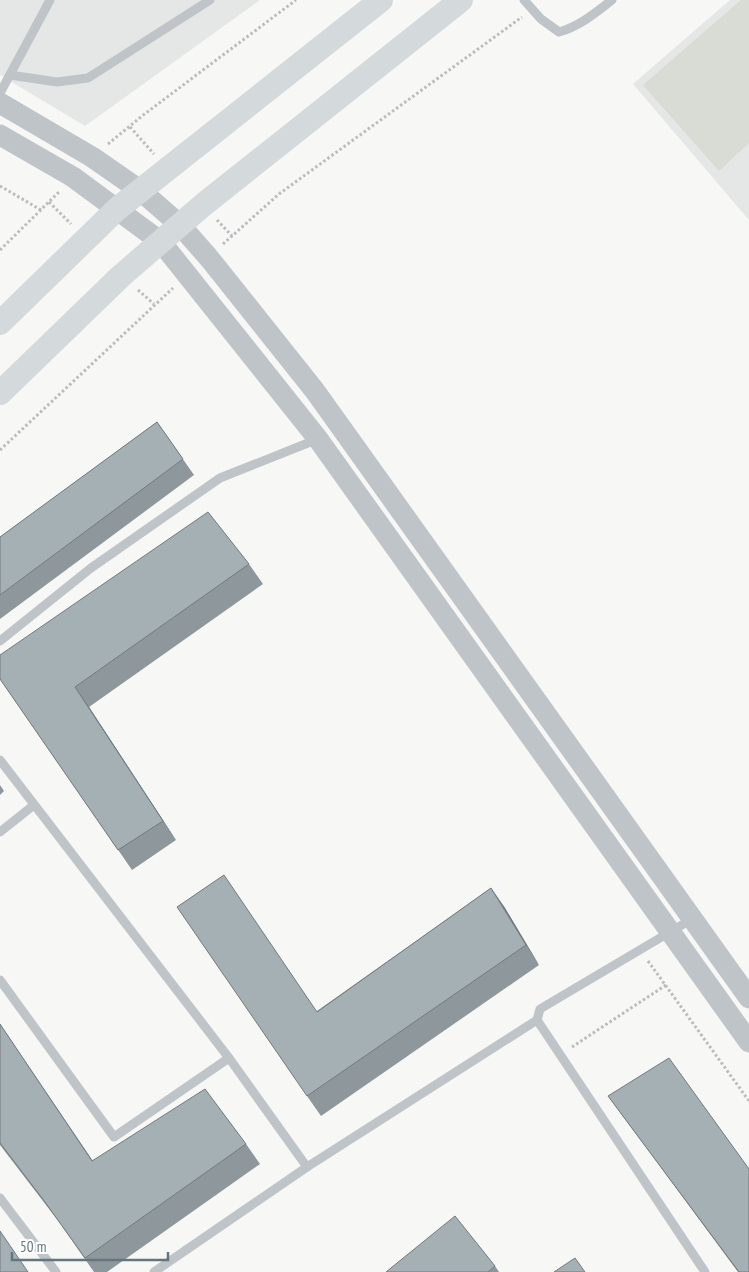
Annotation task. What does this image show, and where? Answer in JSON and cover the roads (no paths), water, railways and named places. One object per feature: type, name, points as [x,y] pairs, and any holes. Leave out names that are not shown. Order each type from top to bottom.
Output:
[{"type":"main road","points":[[0,393],[121,276],[160,242],[461,0]]},
{"type":"main road","points":[[0,323],[117,209],[379,1]]},
{"type":"street","points":[[0,103],[92,157],[141,191],[180,225],[209,258],[315,391],[749,998]]},
{"type":"street","points":[[0,135],[73,177],[160,242],[318,439],[749,1042]]},
{"type":"lane","points":[[0,92],[50,0]]},
{"type":"lane","points":[[10,75],[57,82],[88,78],[210,0]]},
{"type":"lane","points":[[524,0],[541,19],[559,32],[572,28],[584,21],[612,0]]},
{"type":"lane","points":[[0,641],[91,568],[220,478],[318,439]]},
{"type":"lane","points":[[0,760],[229,1058],[307,1167]]},
{"type":"lane","points":[[0,832],[34,805]]},
{"type":"lane","points":[[154,1272],[307,1167],[536,1020],[540,1009],[692,919]]},
{"type":"lane","points":[[0,980],[114,1137],[229,1058]]},
{"type":"lane","points":[[536,1020],[705,1272]]},
{"type":"lane","points":[[0,1198],[56,1272]]}]
